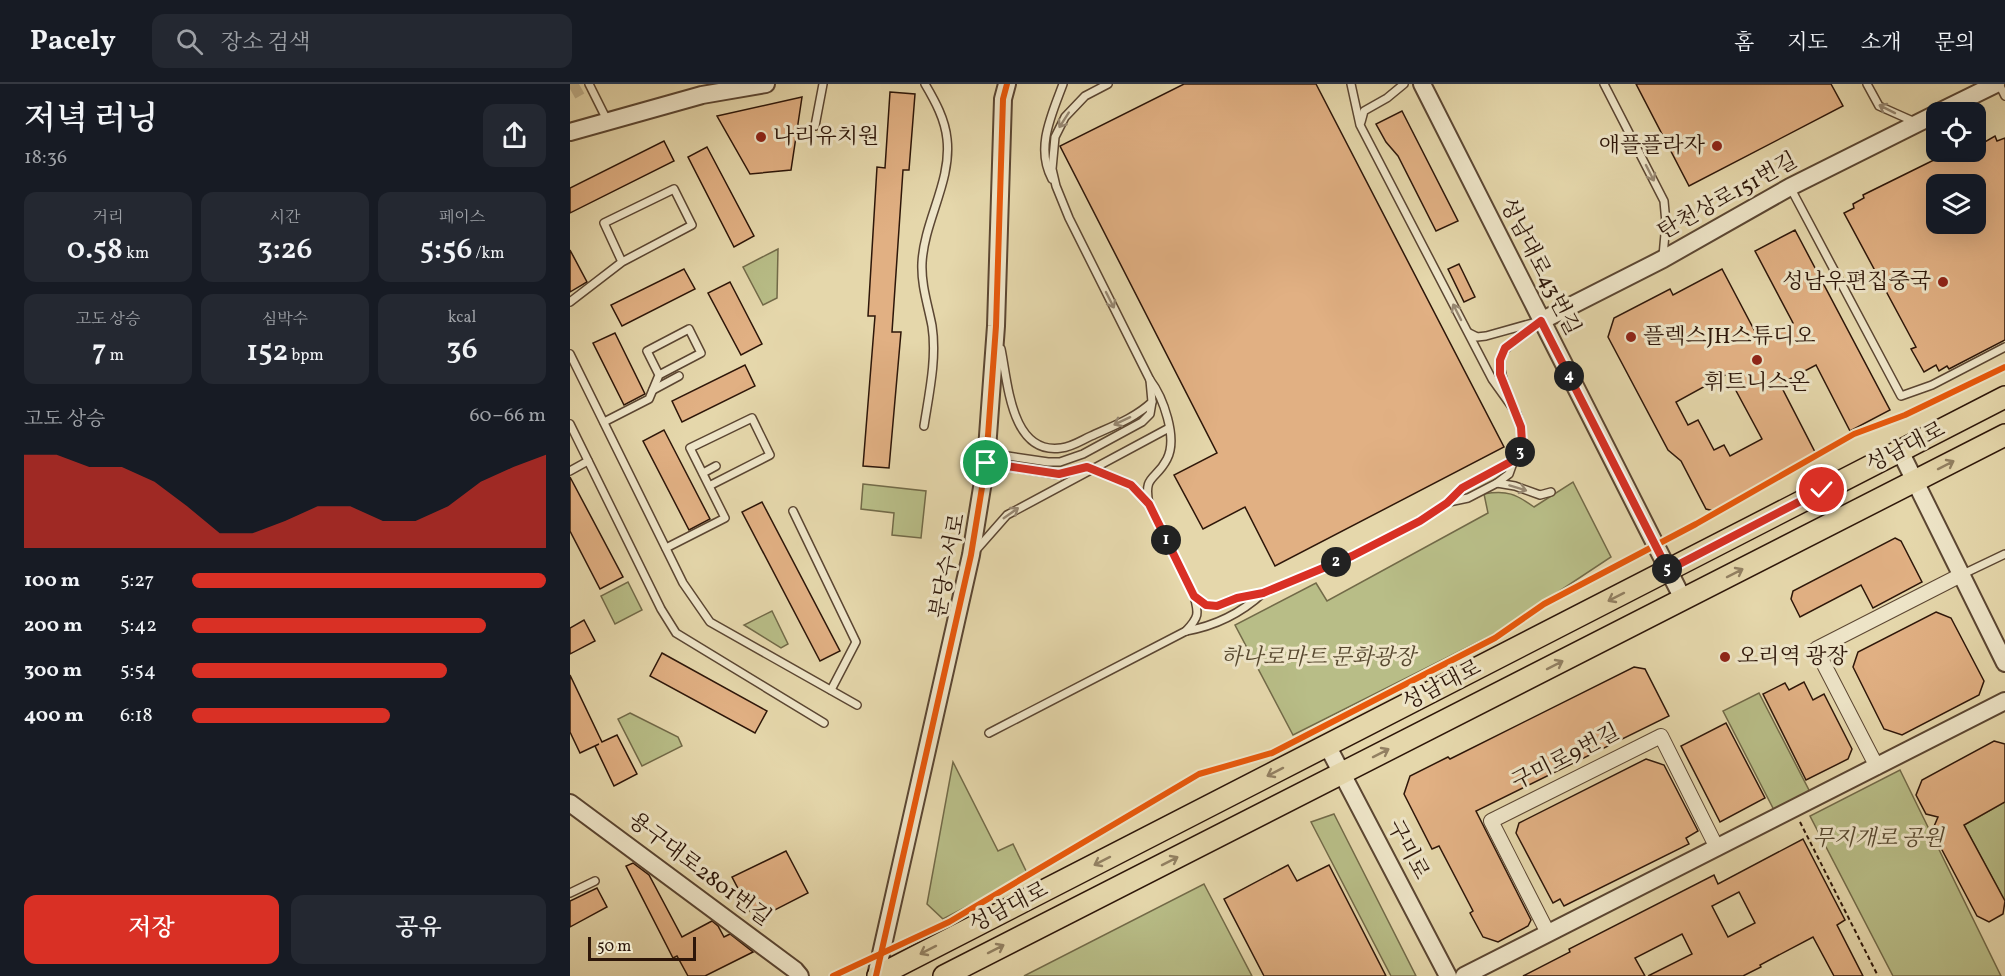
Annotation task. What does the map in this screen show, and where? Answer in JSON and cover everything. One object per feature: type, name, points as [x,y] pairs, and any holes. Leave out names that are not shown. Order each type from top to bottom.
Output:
[{"type":"main road","name":"성남대로","points":[[877,976],[2005,397]]},
{"type":"main road","name":"성남대로","points":[[944,976],[2005,435]]},
{"type":"street","points":[[570,132],[702,95],[766,84]]},
{"type":"street","name":"성남대로43번길","points":[[1422,84],[1683,599]]},
{"type":"street","name":"탄천상로151번길","points":[[1960,102],[1997,84]]},
{"type":"street","name":"분당수서로","points":[[877,976],[971,555],[987,458],[996,326],[1003,89]]},
{"type":"street","name":"탄천상로151번길","points":[[1541,321],[1663,259],[1790,187],[1926,119]]},
{"type":"street","points":[[1900,451],[2005,663]]},
{"type":"street","points":[[1877,766],[1816,649],[1960,575]]},
{"type":"street","points":[[1464,976],[2005,701]]},
{"type":"street","name":"구미로9번길","points":[[1548,933],[1491,820],[1661,736],[1717,848]]},
{"type":"street","name":"구미로","points":[[1327,745],[1448,976]]},
{"type":"street","name":"용구대로2801번길","points":[[570,803],[800,976]]},
{"type":"lane","points":[[589,84],[608,122]]},
{"type":"lane","points":[[815,126],[823,84]]},
{"type":"lane","points":[[924,426],[933,345],[932,326],[923,288],[922,265],[924,243],[942,180],[947,139],[942,118],[925,84]]},
{"type":"lane","points":[[1063,84],[1048,127],[1044,150],[1047,169],[1069,219],[1150,380],[1158,390],[1169,428],[1170,446],[1167,460],[1150,479],[1146,489],[1149,504],[1194,596],[1198,613],[1195,622],[1186,632]]},
{"type":"lane","points":[[1056,186],[1052,169],[1055,137],[1059,127],[1070,111],[1085,96],[1108,84]]},
{"type":"lane","points":[[1360,125],[1364,111],[1387,98],[1404,84]]},
{"type":"lane","points":[[1604,84],[1664,201],[1666,223],[1663,259]]},
{"type":"lane","points":[[1867,84],[1879,106],[1917,123]]},
{"type":"lane","points":[[1997,84],[2005,96]]},
{"type":"lane","points":[[1352,85],[1360,125],[1492,379],[1517,414]]},
{"type":"lane","points":[[1790,187],[1901,396],[1932,385],[2005,347]]},
{"type":"lane","points":[[570,302],[622,262],[692,225],[674,189],[604,224],[622,262]]},
{"type":"lane","points":[[1468,332],[1477,338],[1541,321]]},
{"type":"lane","points":[[1447,503],[1468,498],[1509,474],[1522,442],[1517,414],[1500,374],[1500,360],[1505,348],[1541,321]]},
{"type":"lane","points":[[996,326],[1013,410],[1025,434],[1042,447],[1064,448],[1140,413],[1152,402]]},
{"type":"lane","points":[[604,422],[649,399],[659,375],[701,353],[690,329],[647,351],[659,375]]},
{"type":"lane","points":[[570,354],[682,583],[710,622],[857,705]]},
{"type":"lane","points":[[653,390],[679,376]]},
{"type":"lane","points":[[987,458],[1048,462],[1073,459],[1142,422],[1150,414],[1152,402],[1150,380]]},
{"type":"lane","points":[[666,548],[725,518],[709,486],[703,473],[690,448],[752,418],[770,455],[709,486]]},
{"type":"lane","points":[[570,424],[661,609],[676,633],[824,723]]},
{"type":"lane","points":[[971,555],[1007,515],[1169,428]]},
{"type":"lane","points":[[987,458],[1059,474],[1087,467],[1095,469],[1131,485],[1149,504]]},
{"type":"lane","points":[[1194,596],[1206,605],[1217,606],[1237,598],[1263,593],[1352,556],[1420,521],[1447,503],[1462,488],[1514,460]]},
{"type":"lane","points":[[570,471],[588,461]]},
{"type":"lane","points":[[703,473],[716,466]]},
{"type":"lane","points":[[1497,483],[1515,486],[1540,495],[1551,492]]},
{"type":"lane","points":[[793,511],[856,642],[831,690]]},
{"type":"lane","points":[[1960,575],[2005,554]]},
{"type":"lane","points":[[989,733],[1186,632],[1208,628],[1248,607],[1263,593]]},
{"type":"lane","points":[[570,893],[595,881]]},
{"type":"path","points":[[1793,809],[1878,976]]},
{"type":"green space","points":[[778,249],[777,298],[763,305],[743,267]]},
{"type":"green space","name":"하나로마트 문화광장","points":[[1573,482],[1611,557],[1496,633],[1293,735],[1235,625],[1316,583],[1327,601],[1488,513],[1484,494],[1511,494],[1534,507]]},
{"type":"green space","points":[[863,484],[926,491],[921,538],[892,535],[894,513],[861,509]]},
{"type":"green space","points":[[628,582],[642,610],[615,624],[601,596]]},
{"type":"green space","points":[[772,611],[788,644],[781,648],[744,625]]},
{"type":"green space","points":[[1759,693],[1811,794],[1775,812],[1723,711]]},
{"type":"green space","points":[[630,713],[678,737],[682,746],[642,766],[618,719]]},
{"type":"green space","points":[[953,762],[998,851],[1013,844],[1028,875],[943,919],[927,904]]},
{"type":"green space","name":"무지개로 공원","points":[[1900,770],[2001,976],[1893,976],[1810,816]]},
{"type":"green space","points":[[2005,802],[2005,901],[1964,825]]},
{"type":"green space","points":[[1334,814],[1416,976],[1391,976],[1311,822]]},
{"type":"green space","points":[[1204,884],[1252,976],[1024,976]]},
{"type":"building","points":[[1184,84],[1316,84],[1504,447],[1275,566],[1245,507],[1203,529],[1174,475],[1217,453],[1060,146]]},
{"type":"building","name":"애플플라자","points":[[1636,84],[1831,84],[1843,106],[1689,186]]},
{"type":"building","points":[[890,92],[915,94],[909,170],[903,170],[892,332],[901,332],[889,468],[863,466],[875,316],[868,316],[877,167],[885,168]]},
{"type":"building","points":[[802,97],[791,170],[750,174],[717,116]]},
{"type":"building","points":[[1402,111],[1458,221],[1436,231],[1398,156],[1386,142],[1376,124]]},
{"type":"building","name":"성남우편집중국","points":[[1995,136],[1997,141],[2005,138],[2005,340],[1949,369],[1947,366],[1939,371],[1936,365],[1924,372],[1911,349],[1916,347],[1844,213],[1854,208],[1853,204],[1864,198],[1863,195],[1930,162],[1986,162],[1986,141]]},
{"type":"building","points":[[664,141],[674,161],[570,213],[570,188]]},
{"type":"building","points":[[707,147],[754,236],[734,247],[688,157]]},
{"type":"building","points":[[1795,230],[1890,410],[1850,431],[1816,365],[1780,384],[1816,454],[1714,511],[1706,509],[1681,461],[1668,450],[1608,337],[1614,318],[1670,289],[1673,295],[1722,269],[1760,341],[1793,323],[1755,251]],"holes":[[[1727,374],[1762,439],[1730,456],[1724,445],[1714,450],[1698,420],[1688,425],[1676,402]]]},
{"type":"building","points":[[570,250],[587,282],[570,292]]},
{"type":"building","points":[[1459,264],[1475,297],[1464,302],[1448,269]]},
{"type":"building","points":[[684,269],[695,289],[622,326],[611,305]]},
{"type":"building","points":[[730,282],[762,344],[741,355],[708,293]]},
{"type":"building","points":[[615,333],[645,394],[624,405],[593,343]]},
{"type":"building","points":[[745,365],[755,386],[682,422],[672,401]]},
{"type":"building","points":[[664,430],[710,519],[689,530],[643,441]]},
{"type":"building","points":[[570,477],[623,577],[600,589],[570,531]]},
{"type":"building","points":[[762,502],[840,651],[820,661],[742,512]]},
{"type":"building","points":[[1895,538],[1901,541],[1922,582],[1873,608],[1861,585],[1800,617],[1791,599],[1793,591]]},
{"type":"building","points":[[1936,612],[1951,618],[1984,681],[1979,695],[1902,735],[1884,729],[1853,667],[1858,652]]},
{"type":"building","points":[[584,620],[595,641],[570,654],[570,628]]},
{"type":"building","points":[[662,653],[767,711],[755,733],[650,676]]},
{"type":"building","points":[[1634,667],[1645,669],[1669,716],[1476,811],[1531,920],[1528,926],[1498,942],[1483,937],[1470,913],[1473,911],[1439,846],[1432,849],[1404,794],[1410,776],[1448,757],[1450,759]]},
{"type":"building","points":[[570,675],[602,742],[617,735],[637,774],[614,786],[595,746],[599,744],[580,753],[570,732]]},
{"type":"building","points":[[1804,682],[1813,700],[1824,694],[1852,749],[1848,759],[1806,780],[1763,694],[1785,683],[1789,690]]},
{"type":"building","points":[[1726,723],[1765,798],[1720,822],[1681,746]]},
{"type":"building","points":[[1994,741],[2005,744],[2005,802],[1964,825],[2005,901],[2003,914],[1989,922],[1977,916],[1932,831],[1938,817],[1926,814],[1916,795],[1922,780]]},
{"type":"building","points":[[1646,759],[1664,765],[1698,831],[1686,838],[1689,844],[1564,906],[1560,899],[1553,903],[1516,833],[1519,823]]},
{"type":"building","points":[[1803,839],[1845,920],[1837,925],[1863,976],[1834,976],[1813,937],[1743,976],[1648,976],[1692,954],[1682,934],[1635,958],[1645,976],[1523,976],[1570,952],[1569,949],[1714,875],[1718,884]],"holes":[[[1739,892],[1755,923],[1728,937],[1712,906]]]},
{"type":"building","points":[[786,851],[808,893],[759,918],[752,908],[750,911],[732,877]]},
{"type":"building","points":[[633,863],[649,875],[682,937],[712,921],[724,937],[730,934],[753,952],[705,976],[688,976],[677,956],[673,958],[626,866]]},
{"type":"building","points":[[1288,865],[1297,881],[1329,865],[1386,976],[1264,976],[1224,899]]},
{"type":"building","points":[[597,888],[607,907],[570,927],[570,901]]},
{"type":"tunnel","points":[[570,89],[579,84]]},
{"type":"cycle path","points":[[876,976],[971,555],[986,463],[996,326],[1003,99],[1007,84]]},
{"type":"cycle path","points":[[833,976],[949,922],[1199,774],[1272,753],[1495,638],[1544,604],[1696,524],[1854,434],[1905,415],[2005,367]]},
{"type":"place","name":"나리유치원","points":[[761,137]]},
{"type":"place","name":"애플플라자","points":[[1717,146]]},
{"type":"place","name":"성남우편집중국","points":[[1943,282]]},
{"type":"place","name":"플렉스JH스튜디오","points":[[1631,337]]},
{"type":"place","name":"휘트니스온","points":[[1757,360]]},
{"type":"place","name":"오리역 광장","points":[[1725,657]]},
{"type":"route","points":[[986,463],[1059,474],[1087,467],[1131,485],[1149,504],[1194,596],[1206,605],[1217,606],[1237,598],[1263,593],[1352,556],[1420,521],[1447,503],[1462,488],[1514,460],[1520,451],[1522,442],[1521,427],[1500,374],[1500,360],[1505,348],[1541,321],[1668,570],[1822,490]]}]
